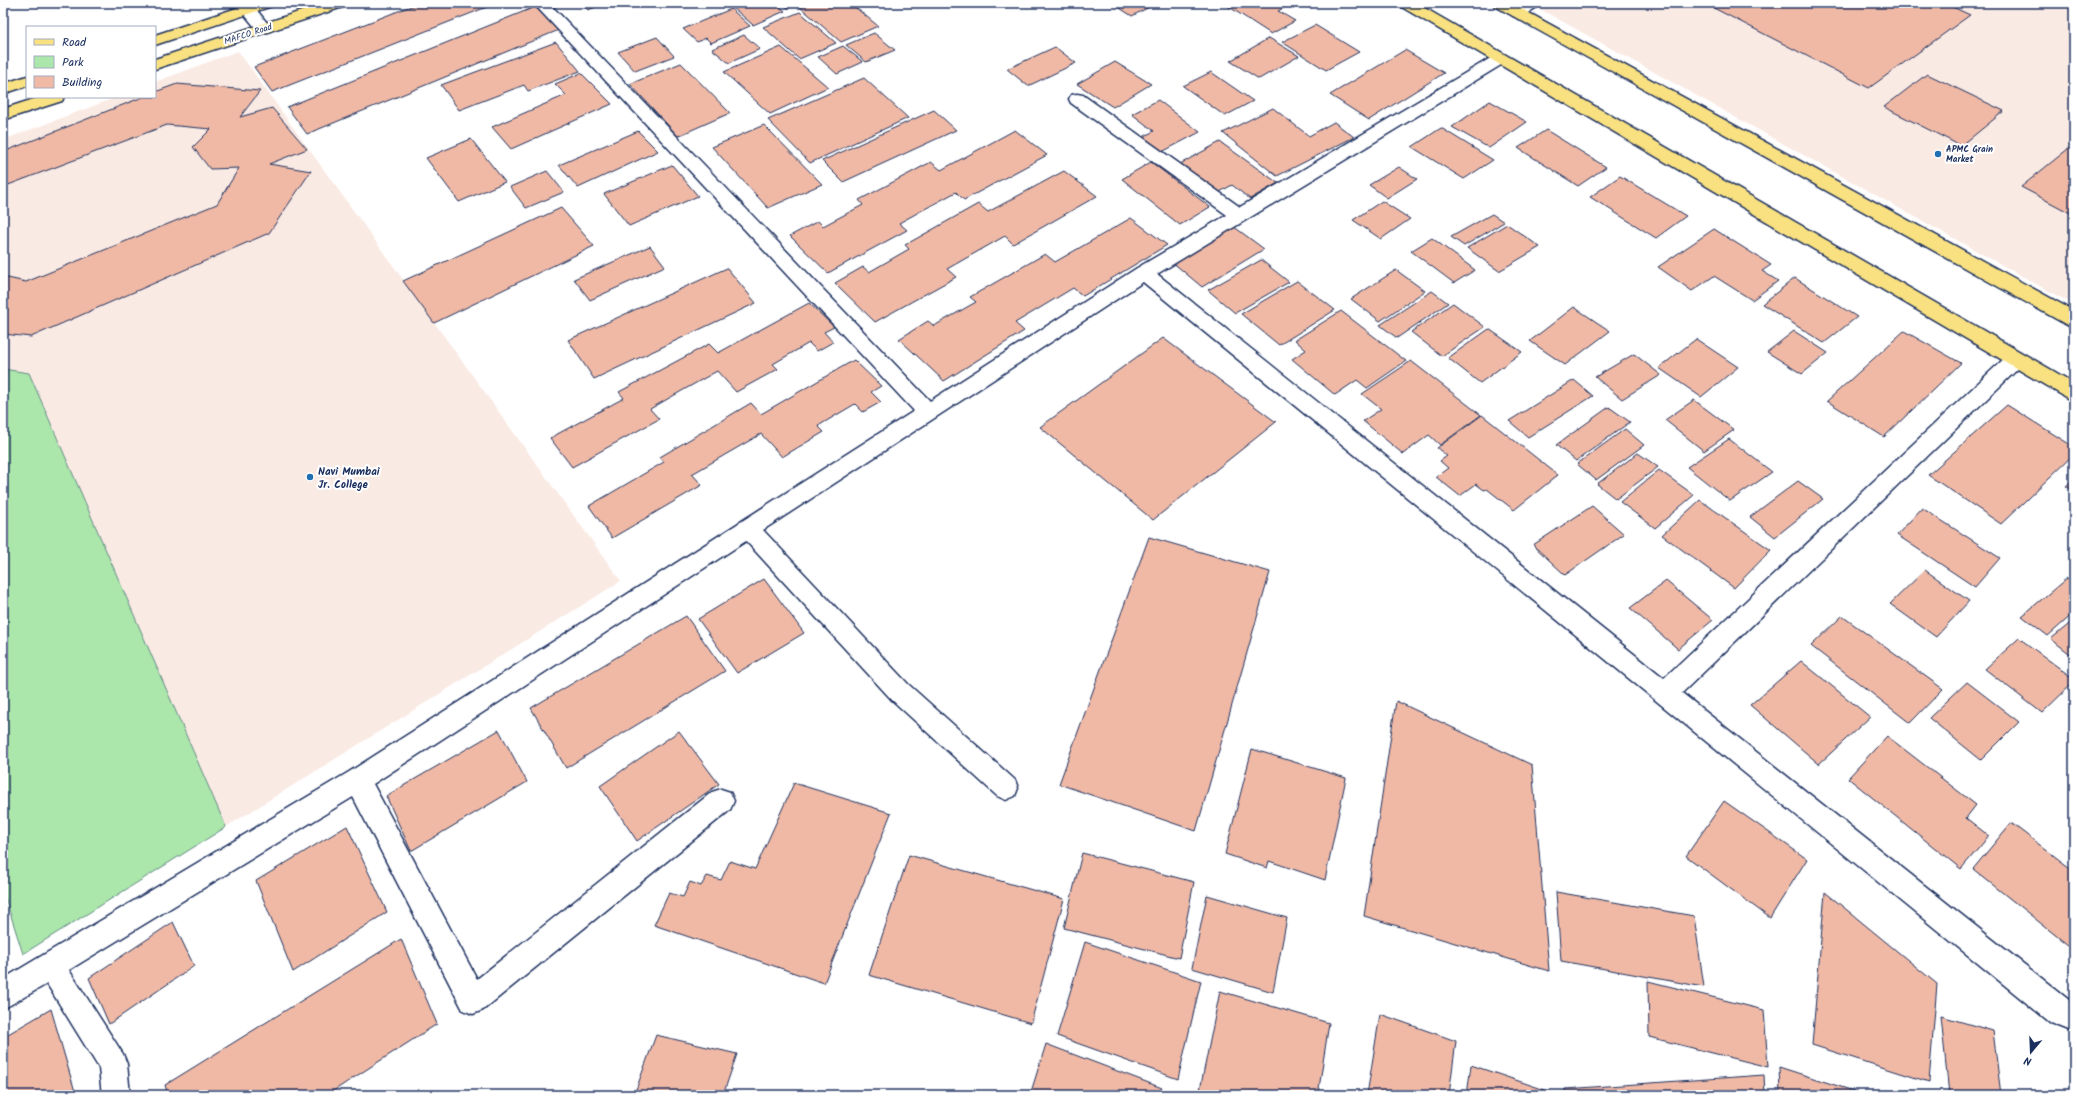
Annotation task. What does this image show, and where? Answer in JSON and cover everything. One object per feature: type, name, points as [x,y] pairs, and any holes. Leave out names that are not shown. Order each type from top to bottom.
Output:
[{"type":"main road","points":[[156,40],[245,6],[267,3]]},
{"type":"main road","name":"MAFCO Road","points":[[156,64],[341,3]]},
{"type":"main road","points":[[1405,3],[2074,393]]},
{"type":"main road","points":[[1500,3],[2074,320]]},
{"type":"main road","points":[[3,89],[26,81]]},
{"type":"main road","points":[[3,115],[53,98]]},
{"type":"street","points":[[541,3],[928,412]]},
{"type":"street","points":[[1518,13],[1535,3]]},
{"type":"street","points":[[245,6],[264,28]]},
{"type":"street","points":[[3,995],[358,780],[1144,273],[1500,58]]},
{"type":"street","points":[[1077,99],[1240,216]]},
{"type":"street","points":[[1144,273],[2061,1014],[2074,1018]]},
{"type":"street","points":[[1665,694],[2016,359]]},
{"type":"street","points":[[748,528],[900,692],[1006,788]]},
{"type":"street","points":[[358,780],[473,1000],[721,801]]},
{"type":"street","points":[[51,966],[113,1064],[116,1095]]},
{"type":"shaded area","name":"APMC Grain Market","points":[[1529,3],[2074,3],[2074,305]]},
{"type":"shaded area","name":"Navi Mumbai Jr. College","points":[[238,51],[621,581],[226,827],[29,373],[3,369],[3,140],[114,98],[156,98],[156,82]]},
{"type":"green space","points":[[3,369],[29,373],[226,827],[23,954],[3,891]]},
{"type":"building","points":[[419,3],[497,3],[272,92],[254,67]]},
{"type":"building","points":[[581,3],[606,3],[588,10]]},
{"type":"building","points":[[741,3],[775,3],[785,11],[753,25],[732,7]]},
{"type":"building","points":[[781,3],[800,3],[788,8]]},
{"type":"building","points":[[810,3],[850,3],[878,26],[841,42],[800,7]]},
{"type":"building","points":[[1112,3],[1157,3],[1132,16]]},
{"type":"building","points":[[1223,3],[1282,3],[1287,6],[1278,11],[1295,21],[1271,34]]},
{"type":"building","points":[[1704,3],[1944,3],[1970,15],[1869,88]]},
{"type":"building","points":[[535,7],[559,30],[307,134],[287,107]]},
{"type":"building","points":[[731,9],[750,26],[711,43],[706,38],[697,42],[683,29]]},
{"type":"building","points":[[800,12],[836,43],[799,59],[763,27]]},
{"type":"building","points":[[1315,25],[1359,52],[1326,70],[1282,42]]},
{"type":"building","points":[[874,33],[895,50],[866,62],[846,45]]},
{"type":"building","points":[[744,35],[760,49],[729,63],[712,49]]},
{"type":"building","points":[[657,37],[674,56],[635,71],[618,52]]},
{"type":"building","points":[[1269,38],[1299,56],[1259,79],[1230,61]]},
{"type":"building","points":[[556,42],[580,71],[528,91],[524,85],[459,110],[441,85]]},
{"type":"building","points":[[843,46],[863,62],[837,74],[818,57]]},
{"type":"building","points":[[781,47],[828,87],[770,114],[724,72]]},
{"type":"building","points":[[1055,47],[1076,63],[1028,86],[1007,69]]},
{"type":"building","points":[[1405,50],[1444,73],[1369,120],[1330,95]]},
{"type":"building","points":[[1115,62],[1151,84],[1113,107],[1077,84]]},
{"type":"building","points":[[681,63],[730,113],[678,136],[630,84]]},
{"type":"building","points":[[1211,72],[1253,101],[1225,116],[1183,86]]},
{"type":"building","points":[[581,73],[612,104],[511,149],[492,127],[566,95],[555,84]]},
{"type":"building","points":[[1927,74],[2004,111],[1961,146],[1884,107]]},
{"type":"building","points":[[864,78],[908,118],[810,163],[768,120]]},
{"type":"building","points":[[177,84],[260,91],[240,117],[272,108],[307,149],[269,164],[311,171],[269,233],[31,337],[3,334],[3,277],[26,282],[217,204],[239,168],[210,169],[193,147],[211,129],[167,125],[3,187],[3,152],[140,98],[156,98],[156,92]]},
{"type":"building","points":[[1158,100],[1200,132],[1162,152],[1143,137],[1154,131],[1132,114]]},
{"type":"building","points":[[1490,101],[1527,122],[1489,148],[1452,127]]},
{"type":"building","points":[[1273,108],[1309,136],[1334,122],[1354,137],[1277,176],[1223,133]]},
{"type":"building","points":[[934,110],[956,130],[843,182],[822,161]]},
{"type":"building","points":[[764,125],[822,184],[768,208],[712,147]]},
{"type":"building","points":[[1441,128],[1493,160],[1464,179],[1412,147]]},
{"type":"building","points":[[1015,130],[1047,155],[964,200],[956,192],[899,223],[907,230],[828,273],[790,236],[818,221],[823,226],[863,205],[859,200],[931,162],[941,170]]},
{"type":"building","points":[[1546,130],[1606,167],[1578,186],[1518,148]]},
{"type":"building","points":[[638,131],[658,151],[578,188],[559,165]]},
{"type":"building","points":[[471,139],[505,182],[459,202],[426,158]]},
{"type":"building","points":[[1220,142],[1278,183],[1250,199],[1232,185],[1218,193],[1180,164]]},
{"type":"building","points":[[2074,144],[2074,215],[2021,187]]},
{"type":"building","points":[[1151,162],[1210,207],[1180,225],[1122,179]]},
{"type":"building","points":[[672,165],[698,196],[629,226],[604,194]]},
{"type":"building","points":[[1399,167],[1417,179],[1387,198],[1369,185]]},
{"type":"building","points":[[547,171],[564,192],[526,208],[510,187]]},
{"type":"building","points":[[1064,171],[1097,196],[1013,244],[1005,236],[947,269],[956,277],[875,322],[835,283],[863,267],[869,272],[909,249],[905,245],[978,204],[988,212]]},
{"type":"building","points":[[1620,176],[1686,216],[1656,238],[1590,197]]},
{"type":"building","points":[[1382,201],[1410,219],[1381,239],[1353,220]]},
{"type":"building","points":[[561,208],[594,246],[434,323],[403,281]]},
{"type":"building","points":[[1492,214],[1504,222],[1464,246],[1451,237]]},
{"type":"building","points":[[1131,218],[1167,245],[1083,296],[1073,288],[1015,323],[1024,331],[944,381],[899,339],[928,321],[934,326],[976,302],[970,297],[1045,254],[1055,262]]},
{"type":"building","points":[[1507,224],[1540,247],[1499,271],[1467,248]]},
{"type":"building","points":[[1233,226],[1264,249],[1202,287],[1171,261]]},
{"type":"building","points":[[1714,229],[1771,265],[1762,271],[1778,281],[1752,300],[1714,276],[1692,291],[1658,267]]},
{"type":"building","points":[[1432,238],[1475,270],[1454,283],[1411,251]]},
{"type":"building","points":[[650,246],[665,266],[590,300],[574,279]]},
{"type":"building","points":[[1261,260],[1289,282],[1235,313],[1208,290]]},
{"type":"building","points":[[727,268],[756,303],[594,379],[568,340]]},
{"type":"building","points":[[1396,270],[1425,291],[1380,321],[1351,299]]},
{"type":"building","points":[[1795,278],[1857,317],[1824,343],[1762,304]]},
{"type":"building","points":[[1297,281],[1335,310],[1279,345],[1241,314]]},
{"type":"building","points":[[1432,291],[1448,303],[1397,338],[1380,325]]},
{"type":"building","points":[[809,303],[834,327],[824,332],[833,342],[817,351],[809,343],[773,364],[778,369],[736,392],[717,371],[650,409],[659,419],[572,467],[550,438],[624,398],[619,392],[709,344],[718,353]]},
{"type":"building","points":[[1453,303],[1485,327],[1442,356],[1411,332]]},
{"type":"building","points":[[1574,307],[1610,331],[1565,365],[1530,341]]},
{"type":"building","points":[[1341,311],[1406,361],[1367,388],[1357,380],[1335,395],[1292,359],[1306,350],[1295,340]]},
{"type":"building","points":[[1489,329],[1522,352],[1480,383],[1448,358]]},
{"type":"building","points":[[1794,331],[1828,353],[1802,374],[1767,352]]},
{"type":"building","points":[[1904,331],[1961,363],[1884,437],[1827,401]]},
{"type":"building","points":[[1163,338],[1276,422],[1153,520],[1040,427]]},
{"type":"building","points":[[1696,339],[1738,367],[1701,397],[1659,368]]},
{"type":"building","points":[[1634,354],[1661,375],[1622,399],[1595,377]]},
{"type":"building","points":[[854,360],[881,386],[871,392],[881,402],[863,412],[855,404],[818,426],[824,432],[782,457],[761,434],[692,474],[702,485],[612,538],[589,506],[664,462],[660,457],[751,403],[761,414]]},
{"type":"building","points":[[1411,361],[1481,415],[1440,445],[1429,435],[1403,454],[1363,421],[1381,409],[1362,394]]},
{"type":"building","points":[[1574,380],[1593,396],[1528,437],[1509,421]]},
{"type":"building","points":[[1694,400],[1734,430],[1704,451],[1665,420]]},
{"type":"building","points":[[2007,405],[2074,447],[2074,454],[2001,524],[1928,475]]},
{"type":"building","points":[[1609,407],[1630,422],[1576,461],[1556,445]]},
{"type":"building","points":[[1482,415],[1558,475],[1514,510],[1487,489],[1484,490],[1476,484],[1460,496],[1436,477],[1448,468],[1440,461],[1447,456],[1437,448]]},
{"type":"building","points":[[1625,429],[1644,445],[1596,480],[1577,464]]},
{"type":"building","points":[[1729,439],[1772,472],[1730,501],[1687,467]]},
{"type":"building","points":[[1638,453],[1658,467],[1616,499],[1597,484]]},
{"type":"building","points":[[1659,470],[1694,495],[1655,528],[1620,502]]},
{"type":"building","points":[[2074,479],[2074,491],[2066,486]]},
{"type":"building","points":[[1798,481],[1823,499],[1775,537],[1750,517]]},
{"type":"building","points":[[1700,500],[1771,550],[1734,588],[1662,535]]},
{"type":"building","points":[[1592,506],[1624,534],[1565,575],[1533,545]]},
{"type":"building","points":[[1922,508],[2000,558],[1975,587],[1897,535]]},
{"type":"building","points":[[1149,537],[1270,572],[1196,831],[1059,784]]},
{"type":"building","points":[[1925,570],[1969,601],[1936,637],[1890,604]]},
{"type":"building","points":[[2067,578],[2074,583],[2074,613],[2048,636],[2022,616]]},
{"type":"building","points":[[764,579],[804,633],[737,673],[698,619]]},
{"type":"building","points":[[1666,581],[1713,620],[1678,649],[1630,608]]},
{"type":"building","points":[[686,616],[725,671],[566,768],[531,708]]},
{"type":"building","points":[[1842,616],[1943,689],[1910,723],[1811,646]]},
{"type":"building","points":[[2074,620],[2074,657],[2051,639]]},
{"type":"building","points":[[2019,638],[2074,679],[2074,682],[2042,713],[1985,669]]},
{"type":"building","points":[[1801,661],[1870,717],[1819,764],[1750,705]]},
{"type":"building","points":[[1967,682],[2019,722],[1981,760],[1929,718]]},
{"type":"building","points":[[1396,701],[1532,765],[1549,971],[1364,916]]},
{"type":"building","points":[[499,730],[527,782],[411,851],[386,796]]},
{"type":"building","points":[[679,731],[719,784],[637,841],[600,786]]},
{"type":"building","points":[[1887,736],[1976,805],[1966,818],[1989,836],[1961,869],[1848,778]]},
{"type":"building","points":[[1252,749],[1346,778],[1325,880],[1269,861],[1267,868],[1225,854]]},
{"type":"building","points":[[794,783],[891,813],[824,983],[654,925],[669,893],[683,897],[690,882],[701,886],[707,876],[721,880],[730,861],[755,869]]},
{"type":"building","points":[[1724,801],[1807,859],[1770,918],[1686,856]]},
{"type":"building","points":[[2011,823],[2074,871],[2074,950],[1973,869]]},
{"type":"building","points":[[347,826],[387,912],[293,972],[256,881]]},
{"type":"building","points":[[1082,853],[1194,882],[1179,958],[1064,928]]},
{"type":"building","points":[[909,855],[1064,899],[1031,1023],[869,975]]},
{"type":"building","points":[[1556,892],[1694,916],[1704,987],[1561,961]]},
{"type":"building","points":[[1825,892],[1937,984],[1929,1082],[1812,1045]]},
{"type":"building","points":[[1207,895],[1287,918],[1273,992],[1192,968]]},
{"type":"building","points":[[173,922],[194,966],[109,1024],[89,978]]},
{"type":"building","points":[[401,939],[437,1024],[327,1095],[168,1095],[165,1085]]},
{"type":"building","points":[[1085,942],[1201,981],[1178,1079],[1057,1036]]},
{"type":"building","points":[[1648,981],[1764,1010],[1768,1067],[1649,1037]]},
{"type":"building","points":[[1220,991],[1329,1023],[1318,1095],[1199,1095]]},
{"type":"building","points":[[51,1009],[76,1095],[3,1095],[3,1037]]},
{"type":"building","points":[[1380,1014],[1456,1041],[1449,1095],[1367,1095]]},
{"type":"building","points":[[1941,1016],[1993,1031],[2001,1095],[1949,1095]]},
{"type":"building","points":[[656,1035],[737,1054],[723,1095],[634,1095]]},
{"type":"building","points":[[1046,1044],[1162,1088],[1160,1095],[1030,1095]]},
{"type":"building","points":[[1471,1065],[1557,1094],[1557,1095],[1467,1095]]},
{"type":"building","points":[[1779,1067],[1866,1095],[1780,1095]]},
{"type":"building","points":[[1764,1075],[1765,1095],[1565,1095],[1565,1089]]},
{"type":"place","name":"APMC Grain Market","points":[[1938,154]]},
{"type":"place","name":"Navi Mumbai Jr. College","points":[[310,477]]}]
